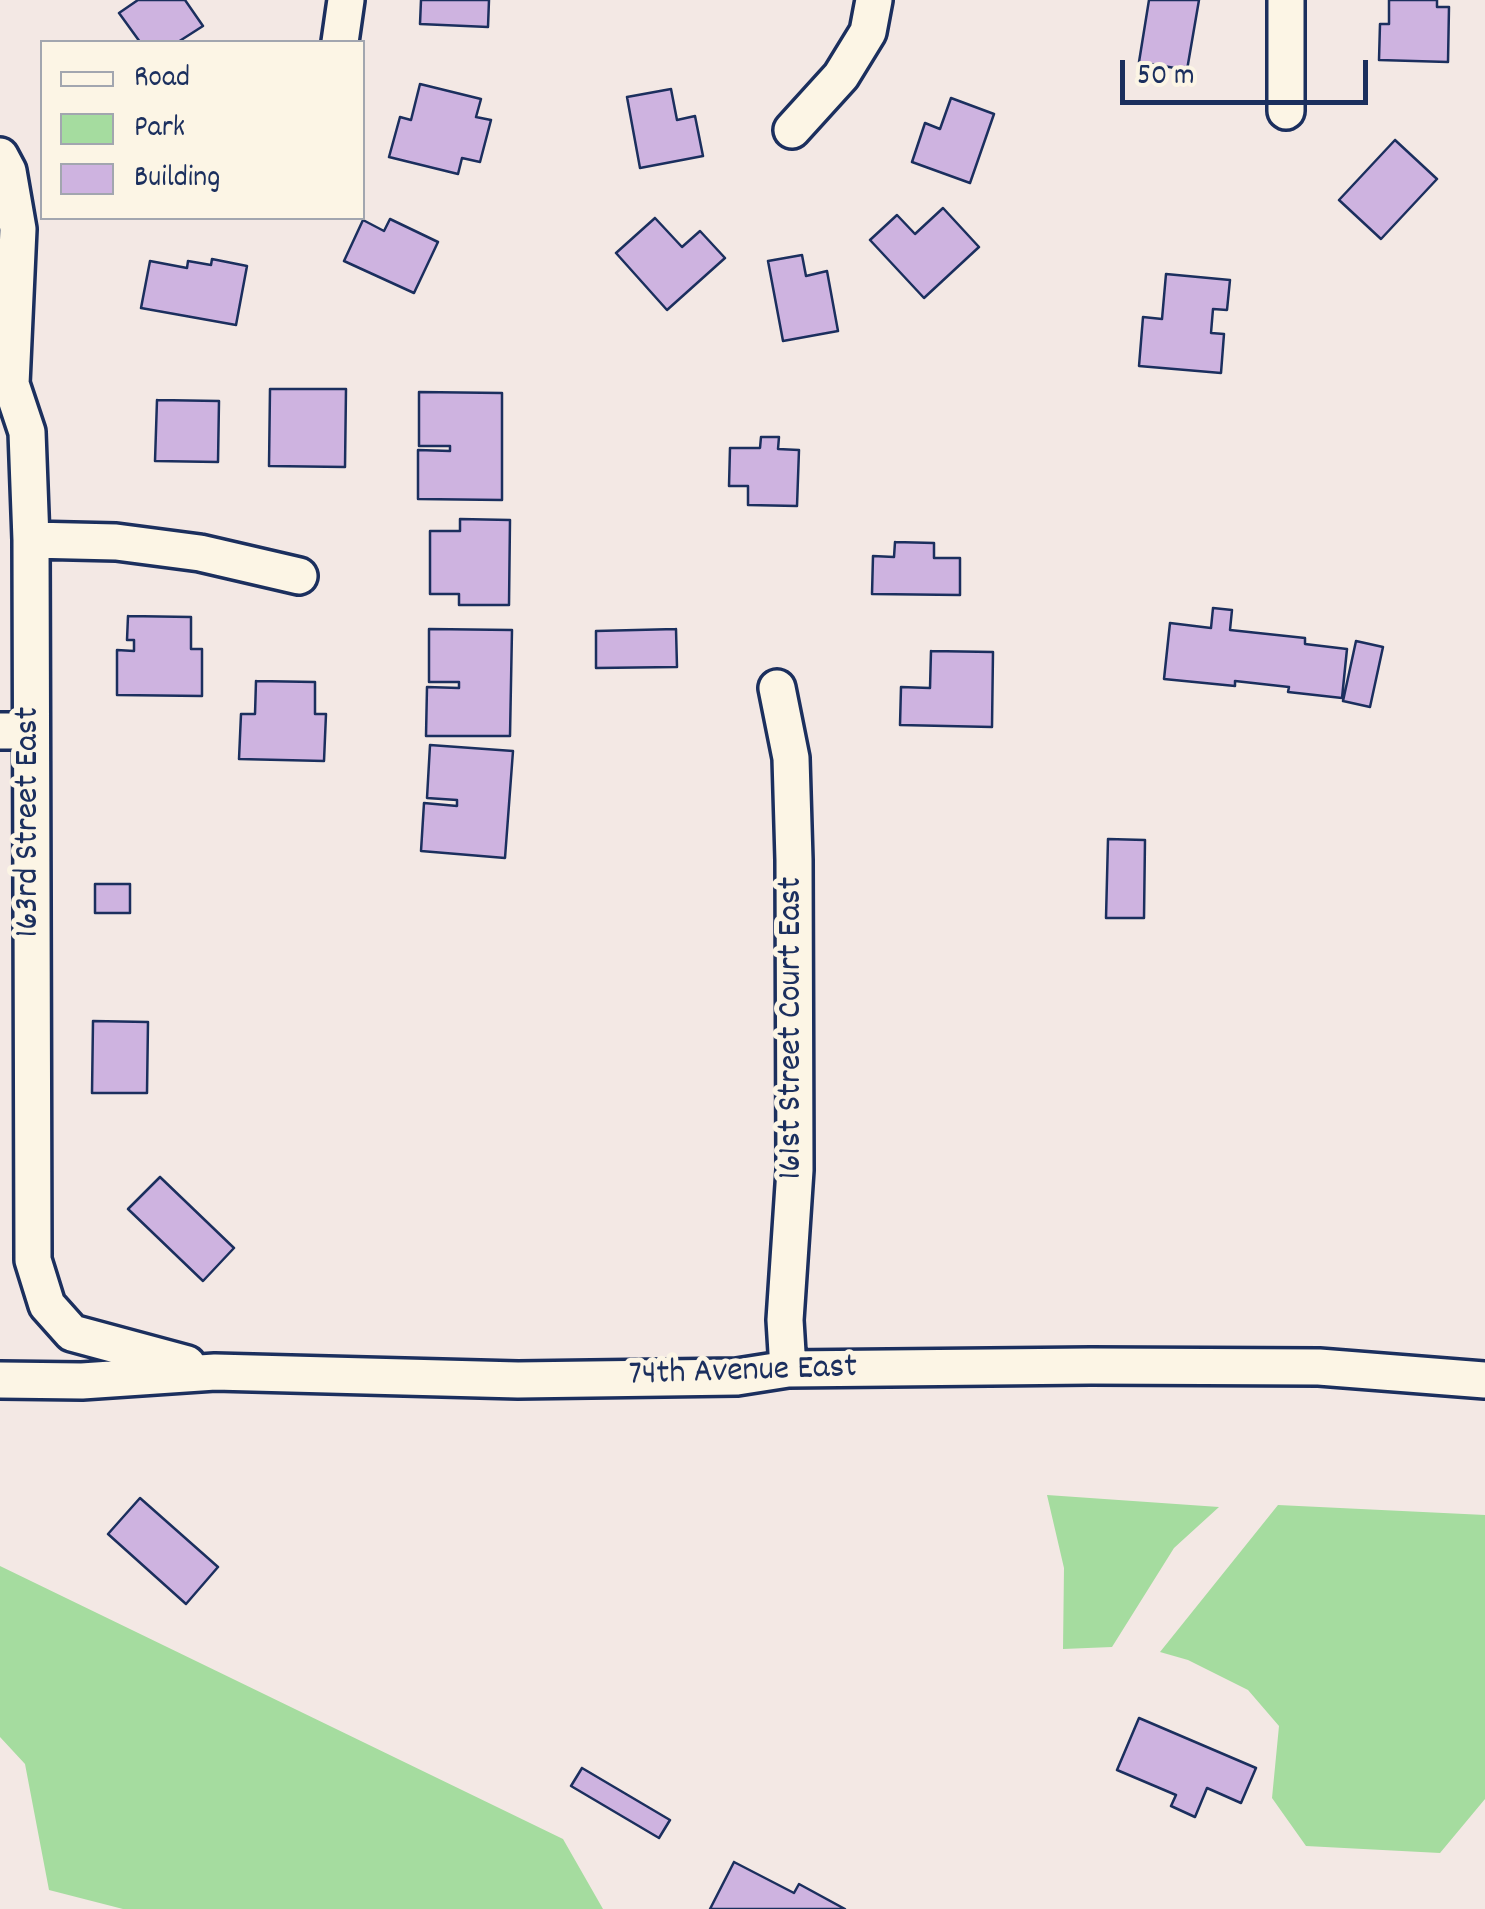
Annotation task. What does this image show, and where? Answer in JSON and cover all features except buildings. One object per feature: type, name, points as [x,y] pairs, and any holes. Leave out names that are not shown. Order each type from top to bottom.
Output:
[{"type":"street","points":[[340,40],[346,0]]},
{"type":"street","points":[[792,130],[841,76],[868,32],[874,0]]},
{"type":"street","points":[[1286,0],[1286,112]]},
{"type":"street","name":"163rd Street East","points":[[0,156],[8,172],[18,229],[5,384],[27,432],[32,540],[16,731],[16,1065],[32,1260],[47,1305],[72,1334],[215,1372]]},
{"type":"street","points":[[32,540],[116,542],[200,553],[299,576]]},
{"type":"street","name":"161st Street Court East","points":[[777,688],[791,758],[794,860],[795,1170],[785,1320],[788,1370]]},
{"type":"street","name":"74th Avenue East","points":[[0,1380],[82,1382],[215,1372],[518,1380],[737,1377],[788,1370],[1319,1367],[1485,1380]]},
{"type":"green space","points":[[1047,1495],[1219,1507],[1174,1548],[1112,1647],[1063,1649],[1064,1568]]},
{"type":"green space","points":[[1278,1505],[1485,1515],[1485,1799],[1440,1853],[1306,1846],[1272,1798],[1279,1726],[1248,1690],[1188,1660],[1160,1652]]},
{"type":"green space","points":[[0,1566],[563,1839],[603,1909],[123,1909],[49,1890],[25,1764],[0,1737]]}]
